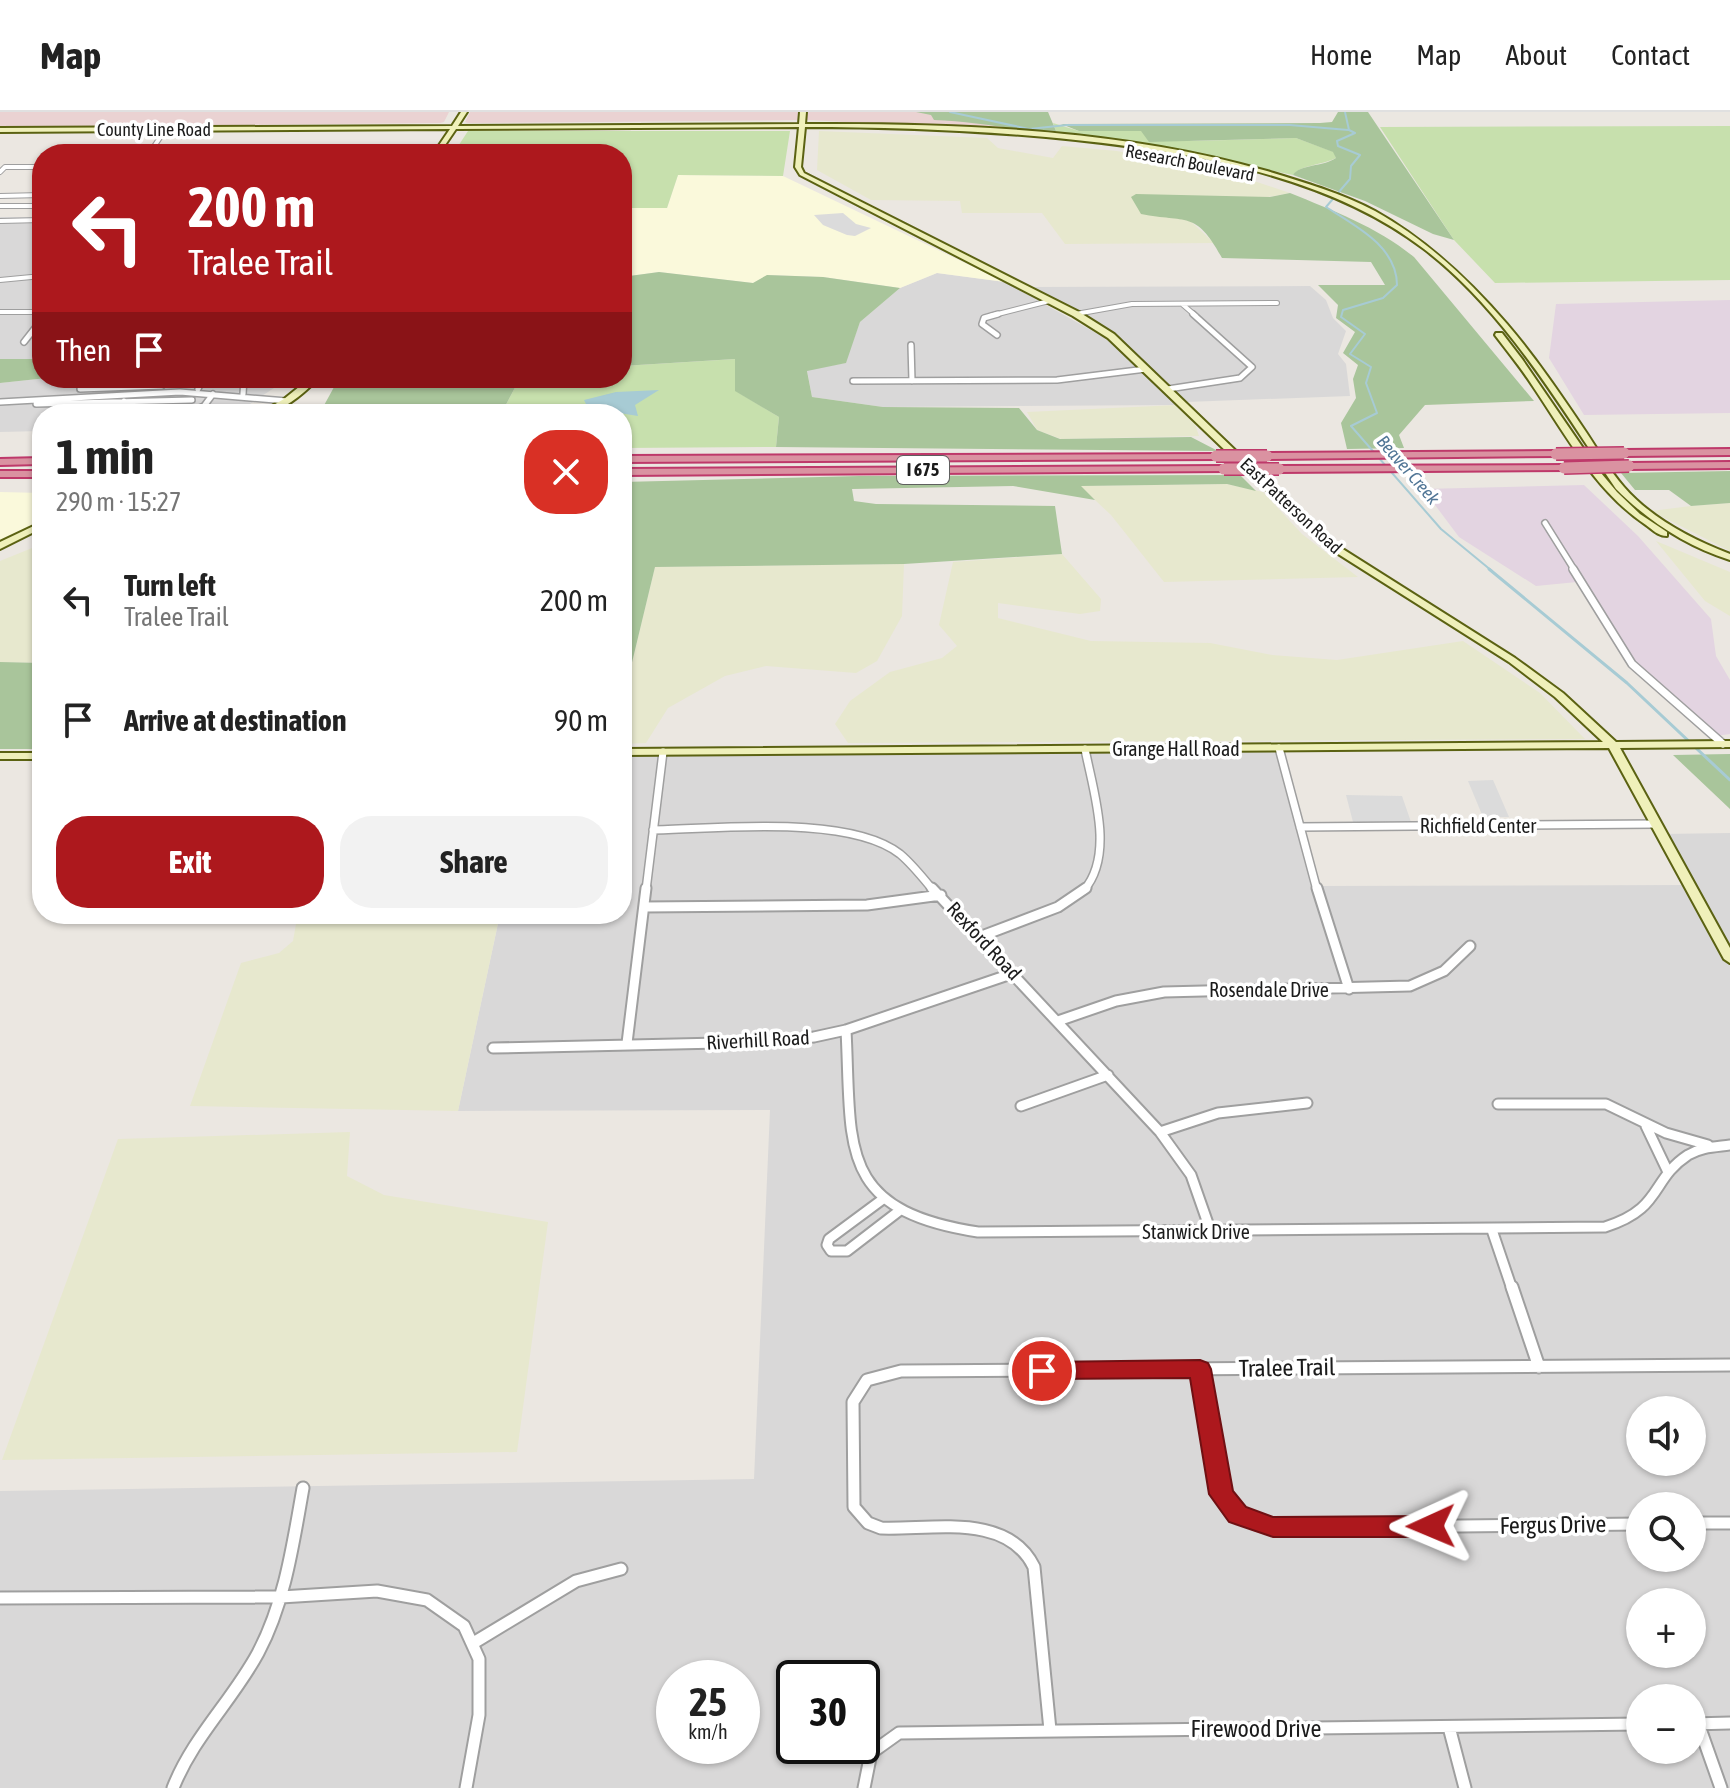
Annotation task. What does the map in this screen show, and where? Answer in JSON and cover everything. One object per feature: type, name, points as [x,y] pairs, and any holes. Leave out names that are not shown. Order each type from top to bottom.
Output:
[{"type":"highway","name":"I 675","points":[[632,459],[1730,451]]},
{"type":"highway","points":[[0,462],[32,461]]},
{"type":"highway","name":"I 675","points":[[632,472],[1730,465]]},
{"type":"highway","points":[[0,474],[32,474]]},
{"type":"main road","points":[[451,127],[449,124],[455,112]]},
{"type":"main road","points":[[442,144],[464,112]]},
{"type":"main road","points":[[801,126],[803,112]]},
{"type":"main road","name":"East Patterson Road","points":[[801,126],[798,167],[802,174],[1076,314],[1111,336],[1327,543],[1512,660],[1559,695],[1613,745],[1730,959]]},
{"type":"main road","name":"Research Boulevard","points":[[451,127],[932,127],[1125,146],[1245,168],[1314,192],[1403,231],[1444,263],[1517,343],[1619,487],[1637,507],[1689,540],[1730,557]]},
{"type":"main road","name":"County Line Road","points":[[0,130],[451,127]]},
{"type":"main road","name":"Research Boulevard","points":[[1346,205],[1400,237],[1458,289],[1521,363],[1606,488],[1625,509],[1675,540],[1730,563]]},
{"type":"main road","points":[[281,404],[303,388]]},
{"type":"main road","points":[[0,546],[32,530]]},
{"type":"main road","name":"Grange Hall Road","points":[[632,752],[1726,744]]},
{"type":"main road","points":[[0,756],[32,756]]},
{"type":"street","points":[[156,144],[165,130]]},
{"type":"street","points":[[2,170],[32,168]]},
{"type":"street","points":[[0,196],[32,195]]},
{"type":"street","points":[[0,206],[32,206]]},
{"type":"street","points":[[0,221],[32,220]]},
{"type":"street","points":[[0,280],[32,277]]},
{"type":"street","points":[[997,335],[982,324],[982,319],[1049,301]]},
{"type":"street","points":[[1076,314],[1132,304],[1277,303]]},
{"type":"street","points":[[1168,389],[1240,378],[1252,367],[1182,304]]},
{"type":"street","points":[[0,312],[32,312]]},
{"type":"street","points":[[24,342],[32,332]]},
{"type":"street","points":[[911,345],[912,381]]},
{"type":"street","points":[[853,381],[1057,380],[1146,369]]},
{"type":"street","points":[[43,393],[104,388]]},
{"type":"street","points":[[123,403],[137,388]]},
{"type":"street","points":[[243,388],[243,394]]},
{"type":"street","points":[[0,402],[131,393],[243,394],[287,401]]},
{"type":"street","points":[[205,404],[213,394]]},
{"type":"street","points":[[36,404],[103,399],[123,403],[192,400]]},
{"type":"street","points":[[1545,523],[1632,664],[1726,744]]},
{"type":"street","points":[[1279,748],[1349,989]]},
{"type":"street","points":[[979,937],[1063,907],[1083,894],[1097,877],[1102,843],[1085,749]]},
{"type":"street","points":[[627,1043],[663,752]]},
{"type":"street","name":"Richfield Center","points":[[1300,827],[1656,824]]},
{"type":"street","name":"Rexford Road","points":[[653,830],[808,830],[854,834],[899,853],[1160,1132],[1191,1175],[1211,1232]]},
{"type":"street","points":[[644,907],[867,905],[941,895]]},
{"type":"street","name":"Rosendale Drive","points":[[1058,1021],[1116,1001],[1164,992],[1396,988],[1424,982],[1458,961],[1470,946]]},
{"type":"street","name":"Riverhill Road","points":[[493,1048],[766,1042],[846,1030],[1014,973]]},
{"type":"street","name":"Stanwick Drive","points":[[846,1030],[853,1152],[863,1174],[883,1199],[899,1211],[988,1233],[1592,1228],[1625,1222],[1657,1198],[1668,1172],[1688,1154],[1726,1145]]},
{"type":"street","points":[[1021,1106],[1108,1075]]},
{"type":"street","points":[[1160,1132],[1229,1111],[1307,1103]]},
{"type":"street","points":[[1498,1104],[1598,1103],[1621,1109],[1646,1125],[1687,1140],[1726,1145]]},
{"type":"street","points":[[1646,1125],[1668,1172]]},
{"type":"street","points":[[883,1199],[829,1239],[828,1248],[834,1253],[847,1251],[899,1211]]},
{"type":"street","points":[[1492,1230],[1539,1367]]},
{"type":"street","name":"Tralee Trail","points":[[1050,1730],[1034,1567],[1028,1552],[1016,1540],[998,1532],[899,1530],[868,1523],[854,1507],[853,1402],[857,1390],[867,1380],[901,1371],[1730,1365]]},
{"type":"street","name":"Fergus Drive","points":[[1200,1369],[1221,1494],[1237,1515],[1256,1524],[1345,1527],[1626,1524]]},
{"type":"street","points":[[173,1788],[192,1746],[258,1653],[283,1597],[303,1488]]},
{"type":"street","points":[[1706,1523],[1730,1523]]},
{"type":"street","points":[[475,1642],[576,1581],[621,1569]]},
{"type":"street","points":[[0,1598],[283,1597],[380,1591],[410,1594],[438,1605],[460,1622],[475,1642],[479,1708],[466,1788]]},
{"type":"street","points":[[1706,1724],[1730,1723]]},
{"type":"street","name":"Firewood Drive","points":[[864,1788],[865,1765],[874,1746],[899,1733],[1626,1724]]},
{"type":"street","points":[[1449,1727],[1465,1788]]},
{"type":"street","points":[[1706,1751],[1721,1788]]},
{"type":"shaded area","points":[[0,112],[449,112],[444,122],[440,123],[0,127]]},
{"type":"shaded area","points":[[470,112],[1048,112],[1053,128],[973,129],[809,120],[465,122]]},
{"type":"shaded area","points":[[916,112],[1048,112],[1056,131],[934,120],[931,115]]},
{"type":"shaded area","points":[[1338,112],[1368,112],[1454,240],[1433,234],[1365,201],[1293,175],[1301,169],[1336,158],[1333,152],[1296,138],[1149,142],[1141,131],[1079,131],[1061,124],[1320,123],[1332,122]]},
{"type":"shaded area","points":[[819,131],[987,138],[998,148],[1053,158],[1062,146],[1117,151],[1242,177],[1290,193],[1159,217],[1186,217],[1214,243],[1065,244],[1042,213],[962,213],[960,201],[871,200],[817,170]]},
{"type":"shaded area","points":[[678,175],[783,176],[1005,282],[937,273],[900,288],[823,277],[768,275],[753,283],[659,272],[632,276],[632,208],[667,208]]},
{"type":"shaded area","points":[[1290,193],[1370,228],[1414,257],[1534,401],[1425,405],[1399,435],[1404,448],[1347,449],[1341,423],[1356,398],[1353,379],[1358,365],[1343,353],[1355,332],[1336,318],[1338,305],[1318,285],[1385,285],[1371,262],[1222,258],[1197,225],[1180,219],[1141,214],[1131,197],[1136,194],[1270,197]]},
{"type":"shaded area","points":[[843,213],[856,224],[871,228],[855,236],[847,235],[823,225],[814,215]]},
{"type":"shaded area","points":[[0,217],[32,217],[32,359],[0,359]]},
{"type":"shaded area","points":[[659,272],[753,283],[767,275],[823,277],[900,288],[860,322],[846,363],[807,371],[812,397],[883,407],[1019,408],[1037,430],[1060,439],[1191,437],[1218,451],[776,447],[779,417],[735,391],[735,359],[632,365],[632,276]]},
{"type":"shaded area","points":[[937,273],[1005,282],[1105,338],[1177,405],[883,407],[812,397],[807,370],[845,363],[860,322],[900,288]]},
{"type":"shaded area","points":[[1310,286],[1326,300],[1333,318],[1346,331],[1338,354],[1346,364],[1350,396],[1186,402],[1117,338],[1029,287]]},
{"type":"shaded area","points":[[1730,300],[1730,413],[1584,415],[1549,358],[1556,304]]},
{"type":"shaded area","points":[[0,359],[32,359],[32,380],[0,383]]},
{"type":"shaded area","points":[[32,380],[32,388],[274,388],[250,404],[32,404],[32,431],[0,432],[0,383]]},
{"type":"shaded area","points":[[334,388],[515,388],[506,404],[325,404]]},
{"type":"shaded area","points":[[1177,405],[1195,424],[1199,436],[1061,439],[1037,430],[1027,412]]},
{"type":"shaded area","points":[[1730,471],[1730,503],[1691,506],[1669,490],[1635,490],[1621,473]]},
{"type":"shaded area","points":[[1240,475],[1256,491],[1227,484],[1081,486],[1095,500],[1013,486],[852,489],[854,501],[876,504],[1055,506],[1062,554],[904,564],[655,567],[632,662],[632,482],[859,476]]},
{"type":"shaded area","points":[[1227,484],[1263,492],[1302,534],[1358,577],[1164,582],[1111,515],[1080,486]]},
{"type":"shaded area","points":[[1584,485],[1638,536],[1711,619],[1716,656],[1730,680],[1730,734],[1708,737],[1629,667],[1577,582],[1536,586],[1459,537],[1423,489]]},
{"type":"shaded area","points":[[0,492],[32,493],[32,530],[0,546]]},
{"type":"shaded area","points":[[1730,503],[1730,551],[1651,511],[1691,506]]},
{"type":"shaded area","points":[[1656,541],[1730,572],[1730,616],[1705,601]]},
{"type":"shaded area","points":[[32,548],[32,663],[0,662],[0,561]]},
{"type":"shaded area","points":[[1062,554],[1101,599],[1100,611],[1080,614],[998,603],[998,618],[1091,641],[1210,643],[1272,655],[1337,660],[1463,641],[1540,693],[1585,739],[848,743],[835,724],[850,701],[890,672],[942,658],[957,646],[939,625],[953,562]]},
{"type":"shaded area","points":[[904,564],[902,616],[877,661],[856,673],[766,666],[725,676],[668,708],[646,743],[632,744],[632,662],[655,567]]},
{"type":"shaded area","points":[[0,662],[32,663],[32,749],[0,749]]},
{"type":"shaded area","points":[[1279,748],[1317,886],[1689,885],[1662,834],[1730,833],[1730,1788],[0,1788],[0,1491],[754,1479],[770,1110],[458,1111],[498,924],[632,924],[632,752]]},
{"type":"shaded area","points":[[1730,754],[1730,809],[1673,755]]},
{"type":"shaded area","points":[[1493,780],[1509,817],[1483,817],[1468,781]]},
{"type":"shaded area","points":[[1346,795],[1402,796],[1411,822],[1353,822]]},
{"type":"shaded area","points":[[296,924],[498,924],[458,1111],[190,1106],[241,963],[279,953],[293,941]]},
{"type":"shaded area","points":[[350,1132],[347,1176],[384,1195],[548,1222],[517,1452],[2,1460],[118,1139]]},
{"type":"green space","points":[[1053,123],[1079,131],[1141,131],[1193,141],[1296,138],[1334,152],[1336,158],[1301,169],[1293,175],[1156,146],[1017,131],[1056,131]]},
{"type":"green space","points":[[1730,126],[1730,280],[1495,283],[1454,240],[1380,127]]},
{"type":"green space","points":[[468,131],[790,131],[783,176],[678,175],[667,208],[632,208],[632,144],[460,144]]},
{"type":"green space","points":[[736,359],[736,391],[779,417],[776,447],[632,448],[632,404],[506,404],[515,388],[632,388],[632,365]]},
{"type":"water","points":[[659,390],[635,405],[638,416],[632,415],[632,404],[586,404],[584,400],[616,392]]},
{"type":"waterway","points":[[950,112],[1029,129],[1067,125],[1290,125],[1348,130]]},
{"type":"waterway","name":"Beaver Creek","points":[[1345,112],[1349,130],[1355,133],[1337,141],[1338,146],[1360,155],[1351,166],[1350,179],[1326,207],[1361,229],[1382,248],[1395,271],[1397,285],[1383,298],[1343,310],[1341,317],[1365,334],[1350,354],[1371,367],[1366,383],[1377,413],[1351,426],[1441,529],[1492,571]]},
{"type":"waterway","name":"Beaver Creek","points":[[1489,569],[1627,683],[1730,780]]},
{"type":"route","points":[[1042,1371],[1200,1369],[1219,1488],[1227,1505],[1249,1521],[1273,1527],[1431,1526]]}]
